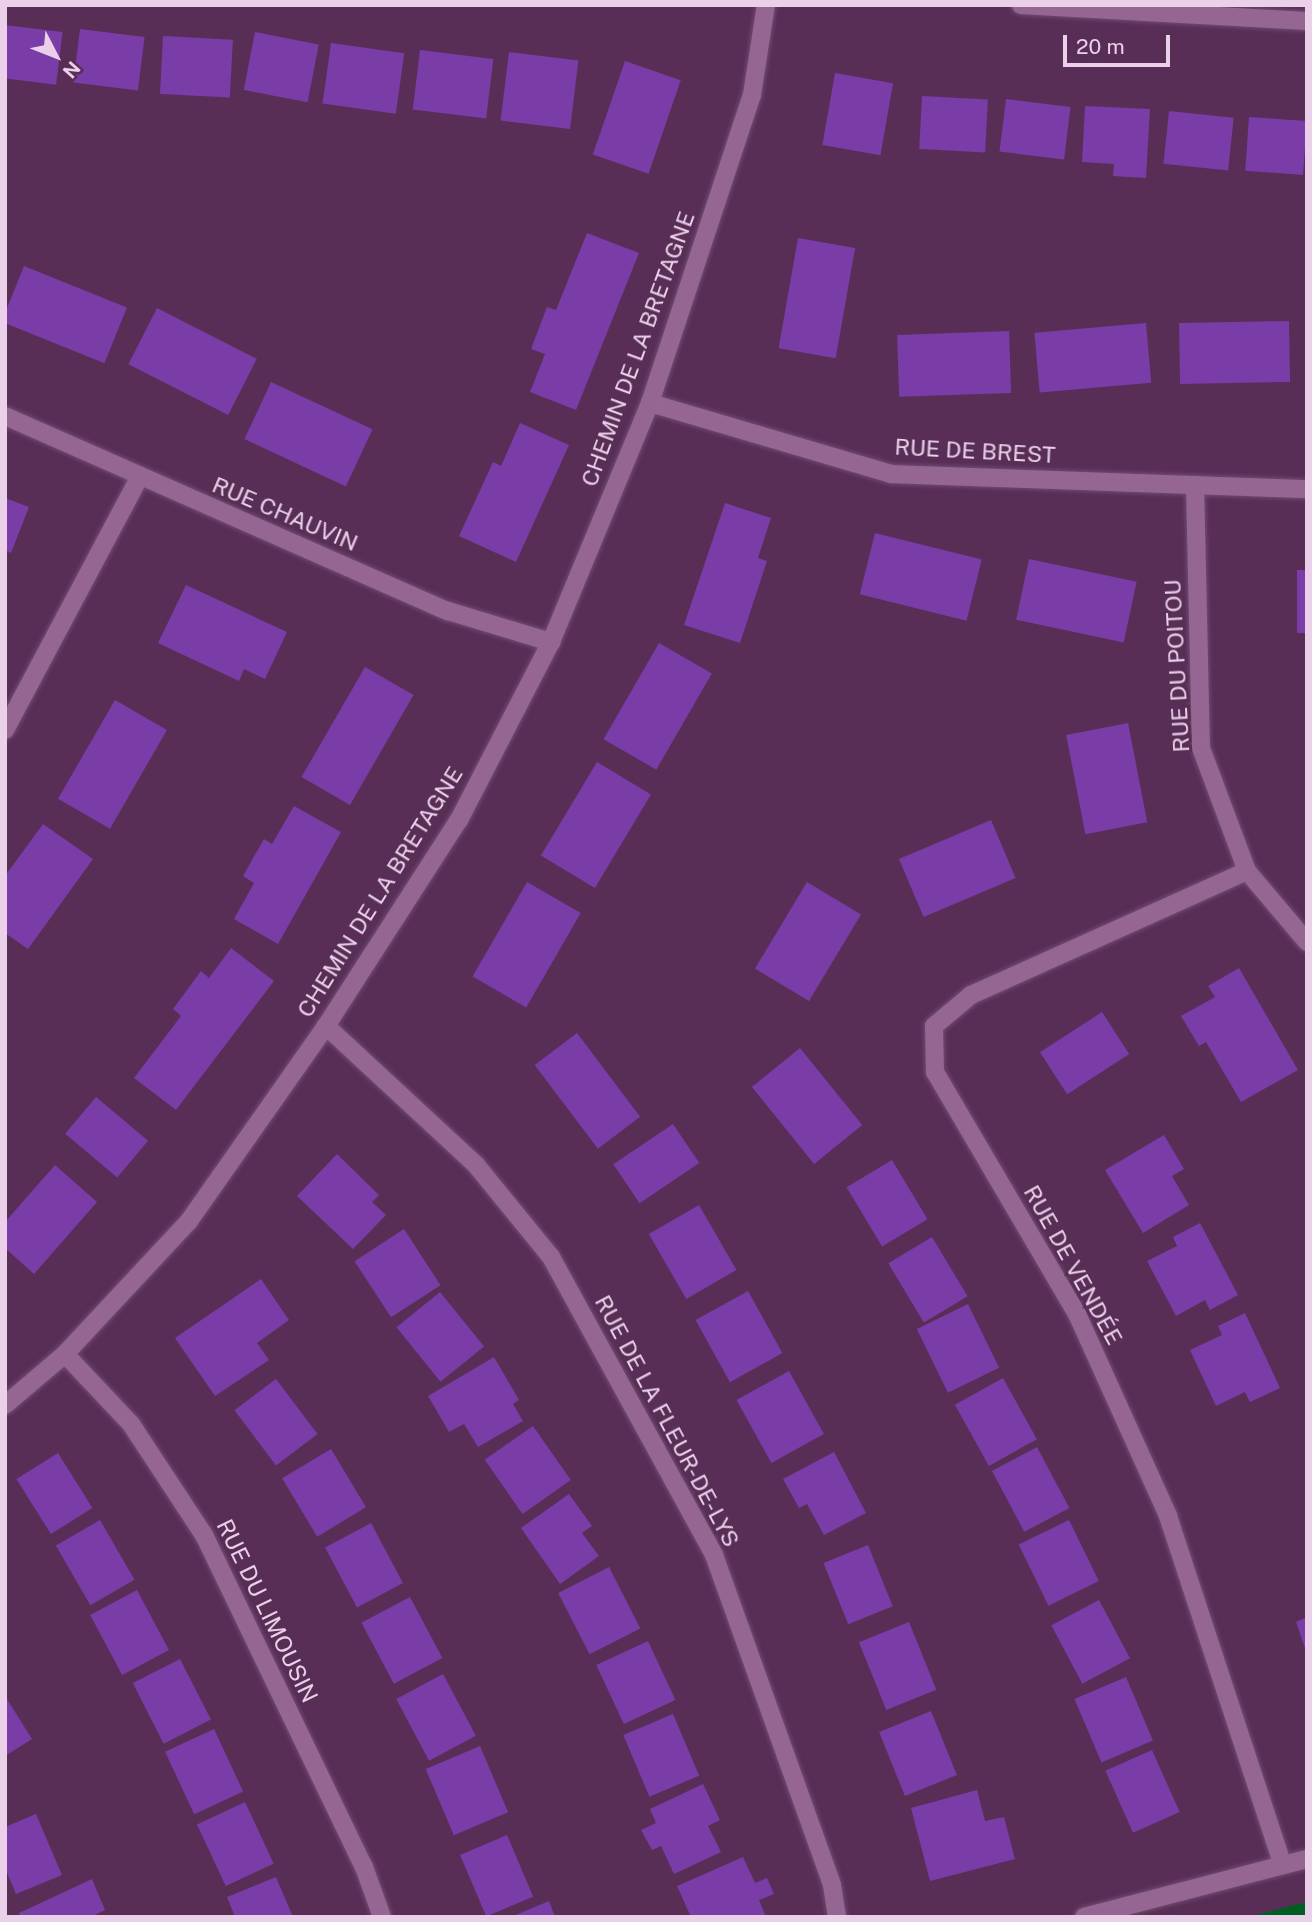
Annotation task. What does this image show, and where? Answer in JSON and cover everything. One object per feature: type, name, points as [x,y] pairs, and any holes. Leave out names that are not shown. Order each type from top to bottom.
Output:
[{"type":"street","name":"CHEMIN DE LA BRETAGNE","points":[[5,1405],[65,1354],[189,1220],[326,1026],[459,820],[551,642],[650,403],[752,95],[766,5]]},
{"type":"street","points":[[1021,5],[1307,21]]},
{"type":"street","name":"RUE DE BREST","points":[[650,403],[891,474],[1307,489]]},
{"type":"street","name":"RUE CHAUVIN","points":[[5,416],[139,478],[448,611],[551,642]]},
{"type":"street","points":[[5,730],[139,478]]},
{"type":"street","name":"RUE DU POITOU","points":[[1195,485],[1201,747],[1247,871],[1307,942]]},
{"type":"street","name":"RUE DE VENDÉE","points":[[1247,871],[971,995],[934,1026],[935,1072],[1077,1314],[1168,1516],[1283,1865]]},
{"type":"street","name":"RUE DE LA FLEUR-DE-LYS","points":[[326,1026],[476,1164],[551,1257],[714,1555],[832,1885],[837,1917]]},
{"type":"street","name":"RUE DU LIMOUSIN","points":[[65,1354],[131,1424],[204,1535],[364,1867],[382,1917]]},
{"type":"street","points":[[1084,1917],[1307,1860]]},
{"type":"green space","points":[[1307,1902],[1307,1917],[1249,1917],[1294,1905]]},
{"type":"building","points":[[5,25],[63,32],[56,85],[5,78]]},
{"type":"building","points":[[80,29],[145,37],[138,91],[73,83]]},
{"type":"building","points":[[255,32],[319,44],[308,102],[244,90]]},
{"type":"building","points":[[163,36],[233,40],[230,98],[160,94]]},
{"type":"building","points":[[331,43],[404,53],[396,114],[323,103]]},
{"type":"building","points":[[420,50],[493,59],[486,119],[413,110]]},
{"type":"building","points":[[509,52],[578,61],[570,129],[501,120]]},
{"type":"building","points":[[625,61],[681,80],[649,174],[593,155]]},
{"type":"building","points":[[835,73],[893,83],[880,155],[822,145]]},
{"type":"building","points":[[922,96],[988,99],[985,152],[919,149]]},
{"type":"building","points":[[1006,99],[1071,107],[1064,160],[1000,152]]},
{"type":"building","points":[[1085,106],[1150,109],[1146,178],[1113,176],[1114,164],[1082,162]]},
{"type":"building","points":[[1169,111],[1234,118],[1228,171],[1163,164]]},
{"type":"building","points":[[1249,117],[1307,121],[1303,175],[1245,171]]},
{"type":"building","points":[[587,233],[639,253],[576,410],[530,392],[545,354],[531,349],[547,307],[556,310]]},
{"type":"building","points":[[798,238],[855,248],[836,358],[779,348]]},
{"type":"building","points":[[24,266],[127,308],[104,363],[5,323],[5,313]]},
{"type":"building","points":[[157,308],[257,359],[228,415],[128,364]]},
{"type":"building","points":[[1289,321],[1290,382],[1180,384],[1179,323]]},
{"type":"building","points":[[1146,323],[1151,383],[1040,393],[1034,333]]},
{"type":"building","points":[[1009,331],[1011,393],[899,397],[897,335]]},
{"type":"building","points":[[271,382],[373,429],[346,486],[244,439]]},
{"type":"building","points":[[520,423],[569,445],[516,562],[459,536],[493,462],[501,466]]},
{"type":"building","points":[[5,498],[29,507],[11,553],[5,550]]},
{"type":"building","points":[[725,503],[771,518],[758,558],[767,561],[740,643],[684,625]]},
{"type":"building","points":[[875,533],[982,560],[966,621],[860,594]]},
{"type":"building","points":[[1029,559],[1137,582],[1124,643],[1016,620]]},
{"type":"building","points":[[1297,570],[1307,570],[1307,633],[1297,633]]},
{"type":"building","points":[[186,585],[287,632],[265,679],[244,669],[239,681],[158,643]]},
{"type":"building","points":[[659,643],[712,674],[656,770],[604,739]]},
{"type":"building","points":[[365,667],[413,695],[350,805],[302,777]]},
{"type":"building","points":[[115,700],[167,730],[110,829],[58,799]]},
{"type":"building","points":[[1128,723],[1147,822],[1085,834],[1066,735]]},
{"type":"building","points":[[597,762],[651,794],[595,888],[541,855]]},
{"type":"building","points":[[294,806],[341,832],[278,944],[234,919],[254,883],[243,876],[264,839],[272,844]]},
{"type":"building","points":[[991,820],[1016,878],[924,917],[899,859]]},
{"type":"building","points":[[43,824],[93,859],[28,949],[5,933],[5,876]]},
{"type":"building","points":[[527,882],[581,913],[526,1007],[472,976]]},
{"type":"building","points":[[807,882],[861,914],[809,1001],[755,969]]},
{"type":"building","points":[[231,948],[274,981],[176,1110],[134,1078],[181,1016],[173,1009],[201,971],[209,978]]},
{"type":"building","points":[[1239,968],[1298,1070],[1241,1102],[1206,1042],[1199,1046],[1181,1016],[1215,997],[1208,986]]},
{"type":"building","points":[[1102,1012],[1129,1054],[1067,1094],[1040,1052]]},
{"type":"building","points":[[577,1033],[640,1117],[598,1149],[535,1065]]},
{"type":"building","points":[[800,1048],[862,1125],[814,1164],[752,1087]]},
{"type":"building","points":[[96,1097],[148,1141],[117,1177],[65,1134]]},
{"type":"building","points":[[673,1124],[699,1163],[640,1203],[613,1164]]},
{"type":"building","points":[[1164,1135],[1184,1169],[1172,1176],[1189,1205],[1143,1233],[1105,1170]]},
{"type":"building","points":[[337,1154],[379,1195],[372,1202],[386,1215],[353,1249],[297,1196]]},
{"type":"building","points":[[892,1160],[928,1219],[882,1246],[847,1187]]},
{"type":"building","points":[[55,1165],[97,1202],[34,1274],[5,1248],[5,1222]]},
{"type":"building","points":[[699,1205],[737,1270],[686,1299],[649,1234]]},
{"type":"building","points":[[1200,1223],[1238,1295],[1210,1310],[1205,1300],[1176,1316],[1147,1261],[1177,1246],[1173,1237]]},
{"type":"building","points":[[404,1229],[440,1285],[391,1317],[355,1261]]},
{"type":"building","points":[[932,1237],[968,1296],[924,1322],[888,1263]]},
{"type":"building","points":[[261,1279],[289,1320],[257,1343],[269,1360],[215,1396],[175,1338]]},
{"type":"building","points":[[748,1291],[782,1353],[730,1382],[696,1320]]},
{"type":"building","points":[[440,1292],[484,1346],[441,1382],[396,1327]]},
{"type":"building","points":[[968,1304],[999,1368],[948,1393],[917,1329]]},
{"type":"building","points":[[1245,1313],[1280,1388],[1250,1402],[1245,1392],[1216,1406],[1190,1350],[1222,1335],[1218,1326]]},
{"type":"building","points":[[494,1357],[519,1400],[513,1404],[523,1421],[478,1447],[464,1424],[449,1432],[428,1396]]},
{"type":"building","points":[[789,1371],[824,1434],[771,1463],[737,1400]]},
{"type":"building","points":[[1003,1378],[1037,1439],[989,1466],[955,1405]]},
{"type":"building","points":[[276,1379],[318,1434],[276,1465],[234,1410]]},
{"type":"building","points":[[533,1426],[571,1480],[523,1514],[485,1460]]},
{"type":"building","points":[[1037,1447],[1069,1508],[1024,1532],[992,1471]]},
{"type":"building","points":[[331,1449],[366,1507],[317,1537],[282,1478]]},
{"type":"building","points":[[834,1452],[866,1513],[824,1535],[807,1504],[799,1508],[783,1479]]},
{"type":"building","points":[[58,1453],[92,1508],[51,1534],[16,1479]]},
{"type":"building","points":[[569,1494],[592,1526],[582,1533],[599,1556],[560,1584],[521,1528]]},
{"type":"building","points":[[100,1520],[134,1580],[90,1605],[56,1546]]},
{"type":"building","points":[[1069,1520],[1099,1581],[1048,1606],[1019,1545]]},
{"type":"building","points":[[371,1523],[403,1583],[357,1607],[325,1547]]},
{"type":"building","points":[[868,1545],[893,1606],[848,1624],[823,1563]]},
{"type":"building","points":[[609,1567],[640,1628],[590,1654],[558,1593]]},
{"type":"building","points":[[137,1590],[169,1650],[122,1675],[90,1615]]},
{"type":"building","points":[[410,1597],[442,1658],[394,1684],[361,1623]]},
{"type":"building","points":[[1099,1600],[1130,1658],[1082,1684],[1051,1625]]},
{"type":"building","points":[[1307,1617],[1307,1651],[1306,1651],[1296,1622]]},
{"type":"building","points":[[909,1622],[936,1690],[886,1710],[859,1642]]},
{"type":"building","points":[[648,1641],[675,1700],[624,1724],[596,1665]]},
{"type":"building","points":[[180,1659],[211,1720],[164,1744],[133,1683]]},
{"type":"building","points":[[443,1674],[476,1736],[429,1761],[396,1699]]},
{"type":"building","points":[[1126,1677],[1153,1741],[1101,1762],[1074,1699]]},
{"type":"building","points":[[5,1696],[32,1739],[5,1756]]},
{"type":"building","points":[[931,1711],[957,1775],[905,1796],[879,1732]]},
{"type":"building","points":[[673,1714],[699,1776],[649,1797],[623,1735]]},
{"type":"building","points":[[214,1729],[243,1792],[194,1814],[165,1752]]},
{"type":"building","points":[[480,1746],[508,1812],[454,1835],[426,1769]]},
{"type":"building","points":[[1152,1750],[1180,1812],[1133,1833],[1105,1771]]},
{"type":"building","points":[[703,1784],[720,1820],[708,1826],[721,1852],[674,1874],[661,1846],[652,1850],[641,1830],[656,1823],[650,1809]]},
{"type":"building","points":[[977,1790],[985,1821],[1004,1817],[1015,1859],[930,1881],[911,1808]]},
{"type":"building","points":[[245,1802],[274,1864],[226,1886],[197,1824]]},
{"type":"building","points":[[36,1814],[62,1875],[16,1894],[5,1868],[5,1827]]},
{"type":"building","points":[[507,1835],[533,1897],[486,1917],[460,1855]]},
{"type":"building","points":[[743,1857],[755,1883],[767,1878],[774,1894],[759,1900],[766,1917],[691,1917],[677,1886]]},
{"type":"building","points":[[276,1877],[293,1917],[235,1917],[227,1897]]},
{"type":"building","points":[[92,1879],[105,1910],[91,1917],[20,1917],[19,1913]]},
{"type":"building","points":[[549,1901],[555,1917],[511,1917]]}]
